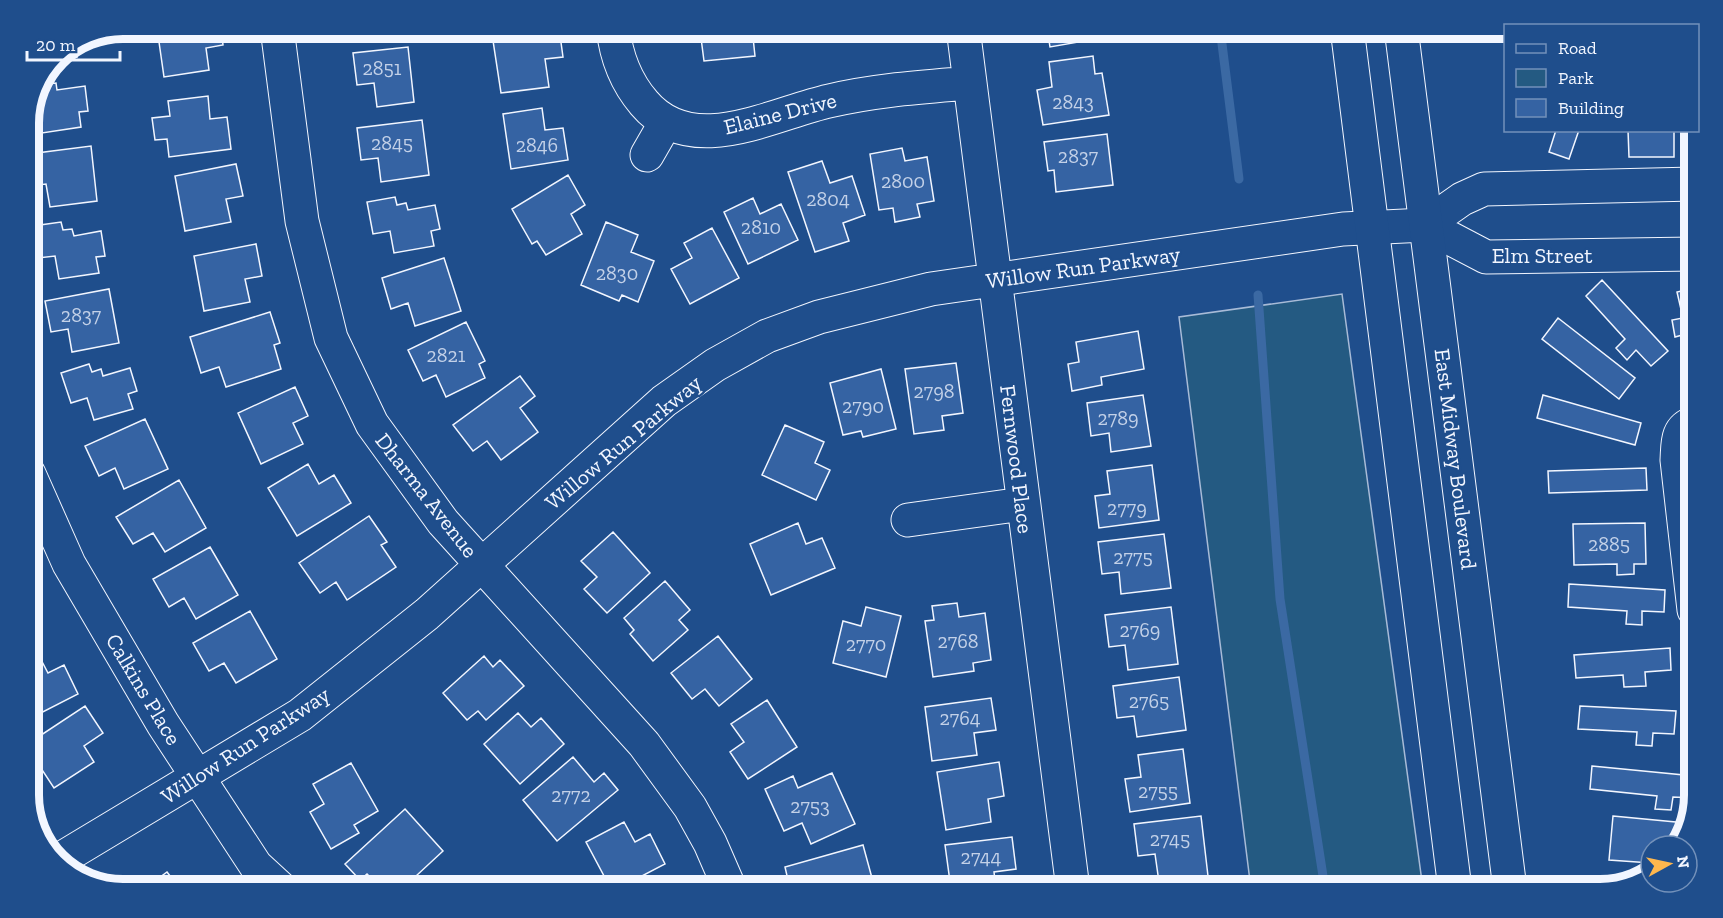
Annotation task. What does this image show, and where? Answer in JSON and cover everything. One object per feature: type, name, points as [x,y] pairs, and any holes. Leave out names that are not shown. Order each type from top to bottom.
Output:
[{"type":"street","name":"Dharma Avenue","points":[[278,39],[302,221],[331,338],[372,424],[443,522],[644,744],[690,807],[710,843],[725,879]]},
{"type":"street","name":"Elaine Drive","points":[[614,39],[628,79],[637,95],[654,114],[673,126],[698,131],[746,126],[818,103],[852,96],[970,83]]},
{"type":"street","name":"Fernwood Place","points":[[964,39],[1072,879]]},
{"type":"street","points":[[1348,39],[1454,879]]},
{"type":"street","name":"East Midway Boulevard","points":[[1402,39],[1509,879]]},
{"type":"street","points":[[647,155],[666,122]]},
{"type":"street","points":[[1425,225],[1462,199],[1484,189],[1684,184]]},
{"type":"street","name":"Willow Run Parkway","points":[[66,856],[300,715],[427,614],[664,401],[715,365],[767,336],[819,317],[931,289],[1342,229],[1425,225]]},
{"type":"street","name":"Elm Street","points":[[1425,225],[1486,257],[1684,254]]},
{"type":"street","points":[[1684,428],[1678,438],[1677,460],[1684,523]]},
{"type":"street","name":"Calkins Place","points":[[39,496],[69,564],[164,724],[256,866],[270,879]]},
{"type":"street","points":[[908,520],[1023,504]]},
{"type":"green space","points":[[1342,294],[1422,879],[1250,879],[1179,317]]},
{"type":"building","points":[[159,39],[222,39],[223,45],[206,48],[209,70],[164,77]]},
{"type":"building","points":[[493,39],[561,39],[563,57],[545,59],[549,87],[501,93]]},
{"type":"building","points":[[701,39],[753,39],[755,56],[704,61]]},
{"type":"building","points":[[1049,39],[1096,39],[1050,47]]},
{"type":"building","points":[[408,47],[414,102],[377,107],[374,83],[357,85],[353,53]]},
{"type":"building","points":[[1093,56],[1095,74],[1102,73],[1109,115],[1043,125],[1037,90],[1052,87],[1049,62]]},
{"type":"building","points":[[56,83],[57,90],[85,86],[88,111],[79,112],[81,127],[42,133],[40,114],[49,84]]},
{"type":"building","points":[[208,96],[210,119],[227,117],[231,149],[169,157],[167,139],[155,140],[152,118],[170,116],[168,101]]},
{"type":"building","points":[[542,108],[545,130],[563,128],[568,160],[511,169],[503,114]]},
{"type":"building","points":[[422,120],[429,175],[381,182],[378,158],[361,160],[357,128]]},
{"type":"building","points":[[1555,132],[1578,132],[1569,159],[1549,152]]},
{"type":"building","points":[[1628,132],[1674,132],[1674,157],[1629,157]]},
{"type":"building","points":[[1107,134],[1113,185],[1056,192],[1054,170],[1048,171],[1044,142]]},
{"type":"building","points":[[91,146],[97,201],[50,207],[46,184],[39,185],[39,153]]},
{"type":"building","points":[[902,148],[905,161],[927,157],[934,201],[917,204],[920,217],[895,222],[893,208],[879,210],[870,154]]},
{"type":"building","points":[[822,161],[830,183],[852,176],[865,215],[843,223],[849,241],[815,252],[788,172]]},
{"type":"building","points":[[236,164],[243,196],[226,199],[231,222],[185,231],[175,176]]},
{"type":"building","points":[[568,175],[585,205],[571,214],[582,234],[546,255],[537,241],[532,244],[512,209]]},
{"type":"building","points":[[395,197],[397,205],[406,203],[408,210],[435,205],[440,229],[431,231],[434,246],[394,253],[390,231],[373,234],[367,202]]},
{"type":"building","points":[[753,198],[760,214],[781,204],[798,240],[748,264],[724,212]]},
{"type":"building","points":[[61,222],[63,230],[72,229],[74,236],[101,231],[105,256],[96,257],[99,273],[59,279],[55,256],[39,258],[39,225]]},
{"type":"building","points":[[606,222],[638,235],[631,252],[654,261],[638,302],[622,295],[619,301],[581,285]]},
{"type":"building","points":[[712,228],[739,278],[690,304],[671,269],[692,258],[684,243]]},
{"type":"building","points":[[256,244],[262,276],[245,279],[250,302],[204,311],[194,256]]},
{"type":"building","points":[[444,258],[461,311],[415,326],[408,303],[391,309],[382,278]]},
{"type":"building","points":[[1602,280],[1668,351],[1651,366],[1636,350],[1627,360],[1616,348],[1625,339],[1586,296]]},
{"type":"building","points":[[109,289],[119,343],[72,352],[68,329],[51,332],[45,301]]},
{"type":"building","points":[[1684,290],[1684,335],[1675,337],[1672,320],[1683,318],[1677,292]]},
{"type":"building","points":[[270,312],[280,343],[274,345],[281,369],[226,387],[219,367],[201,373],[190,337]]},
{"type":"building","points":[[1558,318],[1635,378],[1619,399],[1542,339]]},
{"type":"building","points":[[466,322],[485,361],[479,364],[485,378],[446,397],[436,375],[423,381],[408,350]]},
{"type":"building","points":[[1138,331],[1144,369],[1101,377],[1102,385],[1072,391],[1068,364],[1079,362],[1076,342]]},
{"type":"building","points":[[956,363],[963,413],[942,416],[944,430],[914,434],[905,369]]},
{"type":"building","points":[[89,364],[92,372],[101,369],[103,376],[130,368],[137,391],[128,394],[133,409],[94,420],[87,398],[71,403],[61,373]]},
{"type":"building","points":[[881,369],[896,429],[863,437],[861,431],[843,435],[830,383]]},
{"type":"building","points":[[520,376],[535,396],[520,408],[538,432],[501,460],[487,441],[473,451],[453,425]]},
{"type":"building","points":[[295,387],[308,416],[293,423],[303,444],[261,464],[238,413]]},
{"type":"building","points":[[1143,395],[1151,446],[1111,452],[1109,433],[1091,436],[1087,403]]},
{"type":"building","points":[[1543,395],[1641,423],[1635,445],[1537,418]]},
{"type":"building","points":[[145,419],[168,469],[124,489],[115,468],[99,476],[85,446]]},
{"type":"building","points":[[785,425],[824,442],[815,463],[830,470],[816,500],[762,475]]},
{"type":"building","points":[[308,464],[319,484],[334,475],[351,503],[297,536],[268,488]]},
{"type":"building","points":[[1152,465],[1159,520],[1099,528],[1095,496],[1110,494],[1107,471]]},
{"type":"building","points":[[1646,468],[1647,490],[1549,493],[1548,471]]},
{"type":"building","points":[[179,480],[206,528],[165,552],[153,533],[133,544],[116,517]]},
{"type":"building","points":[[369,516],[387,542],[381,545],[396,567],[347,600],[336,582],[320,593],[299,563]]},
{"type":"building","points":[[798,523],[806,544],[822,538],[835,568],[771,595],[750,544]]},
{"type":"building","points":[[1645,523],[1646,564],[1634,564],[1634,574],[1617,575],[1617,564],[1574,565],[1573,524]]},
{"type":"building","points":[[613,532],[650,573],[607,613],[584,589],[597,577],[581,561]]},
{"type":"building","points":[[1164,534],[1171,588],[1121,594],[1119,572],[1102,574],[1098,542]]},
{"type":"building","points":[[210,547],[238,595],[196,619],[184,598],[169,607],[153,579]]},
{"type":"building","points":[[665,581],[690,610],[679,620],[688,630],[653,661],[630,634],[634,630],[624,618]]},
{"type":"building","points":[[1569,584],[1665,590],[1664,612],[1642,611],[1642,625],[1626,624],[1627,611],[1568,607]]},
{"type":"building","points":[[957,603],[959,617],[985,613],[991,660],[973,663],[974,671],[933,677],[925,621],[934,620],[932,606]]},
{"type":"building","points":[[866,607],[901,616],[886,677],[833,663],[843,621],[861,626]]},
{"type":"building","points":[[1171,607],[1178,664],[1128,670],[1125,645],[1109,647],[1105,615]]},
{"type":"building","points":[[250,611],[277,659],[236,683],[224,663],[209,671],[193,643]]},
{"type":"building","points":[[718,636],[752,679],[719,706],[705,689],[692,699],[671,673]]},
{"type":"building","points":[[1670,648],[1671,670],[1645,672],[1646,686],[1624,687],[1623,675],[1576,678],[1574,655]]},
{"type":"building","points":[[39,656],[48,673],[64,665],[78,694],[39,714]]},
{"type":"building","points":[[484,656],[493,667],[500,660],[524,686],[486,720],[478,711],[467,720],[443,693]]},
{"type":"building","points":[[1179,677],[1186,730],[1137,737],[1134,716],[1117,718],[1113,686]]},
{"type":"building","points":[[991,698],[996,730],[974,733],[977,755],[932,761],[925,707]]},
{"type":"building","points":[[767,700],[797,747],[748,779],[730,752],[744,742],[731,724]]},
{"type":"building","points":[[85,706],[103,733],[84,746],[94,762],[54,788],[39,765],[39,736]]},
{"type":"building","points":[[1580,706],[1676,711],[1674,734],[1653,733],[1652,746],[1636,745],[1637,732],[1578,729]]},
{"type":"building","points":[[518,713],[531,727],[541,718],[564,744],[520,784],[484,744]]},
{"type":"building","points":[[1183,749],[1190,803],[1130,812],[1125,779],[1141,777],[1138,755]]},
{"type":"building","points":[[573,757],[594,782],[604,773],[618,790],[557,841],[523,800]]},
{"type":"building","points":[[999,762],[1004,796],[988,799],[991,822],[946,830],[937,772]]},
{"type":"building","points":[[351,763],[378,811],[354,825],[359,833],[331,849],[310,812],[324,804],[313,784]]},
{"type":"building","points":[[1592,766],[1684,775],[1684,798],[1673,797],[1671,810],[1655,809],[1657,796],[1590,789]]},
{"type":"building","points":[[832,773],[855,824],[811,844],[802,823],[784,831],[765,789],[793,776],[798,788]]},
{"type":"building","points":[[405,809],[443,851],[416,876],[418,879],[372,879],[367,874],[359,879],[345,864]]},
{"type":"building","points":[[1201,816],[1208,876],[1159,879],[1155,854],[1138,856],[1134,824]]},
{"type":"building","points":[[1613,816],[1679,822],[1674,834],[1639,834],[1639,862],[1609,860]]},
{"type":"building","points":[[624,822],[635,842],[650,834],[665,864],[636,879],[606,879],[586,842]]},
{"type":"building","points":[[1012,837],[1016,869],[994,872],[995,879],[950,879],[945,845]]},
{"type":"building","points":[[863,845],[872,879],[788,879],[785,867]]},
{"type":"building","points":[[167,872],[172,879],[158,879]]},
{"type":"waterway","points":[[1221,39],[1239,179]]},
{"type":"waterway","points":[[1258,295],[1280,599],[1323,879]]}]
